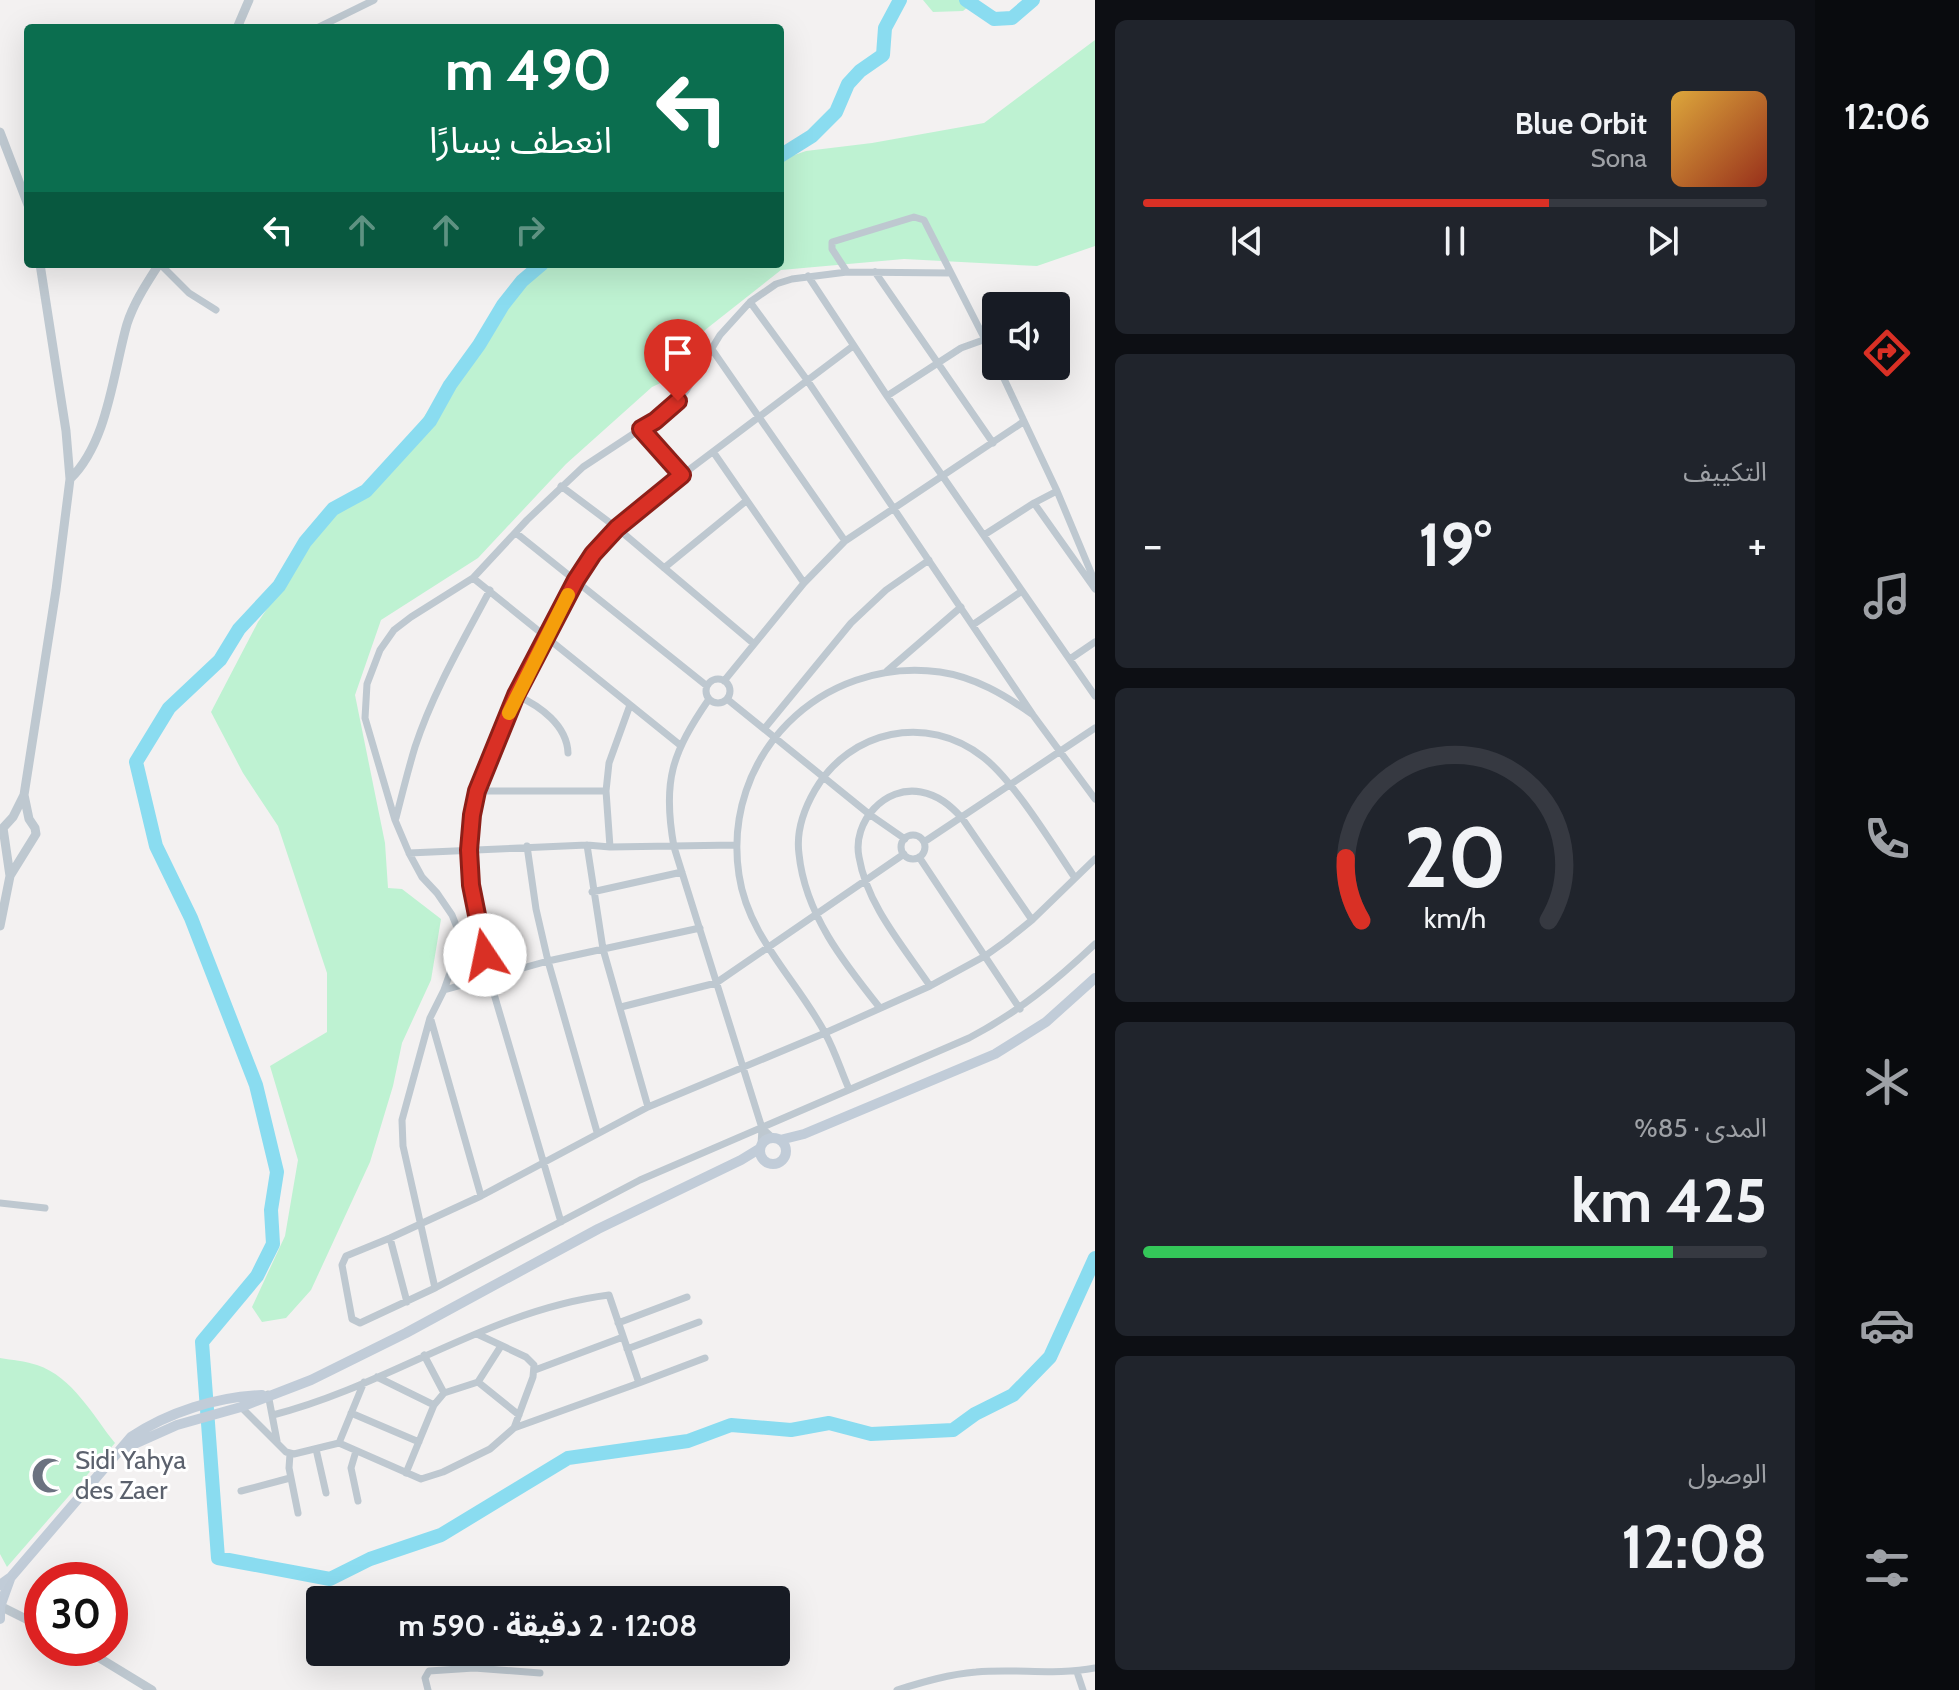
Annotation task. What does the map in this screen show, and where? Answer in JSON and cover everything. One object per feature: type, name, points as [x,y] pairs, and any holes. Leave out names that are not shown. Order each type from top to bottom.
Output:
[{"type":"main road","points":[[0,1585],[11,1577],[131,1437],[156,1421],[173,1414],[224,1406],[311,1380],[406,1333],[572,1243],[741,1160],[776,1139],[804,1134],[995,1054],[1046,1022],[1095,978]]},
{"type":"main road","points":[[741,1160],[763,1160],[777,1164],[804,1134]]},
{"type":"main road","points":[[776,1139],[786,1153]]},
{"type":"main road","points":[[760,1147],[763,1160]]},
{"type":"main road","points":[[121,1450],[224,1406],[241,1407],[268,1394]]},
{"type":"main road","points":[[1,1610],[11,1577]]},
{"type":"street","points":[[239,24],[249,0]]},
{"type":"street","points":[[325,24],[374,0]]},
{"type":"street","points":[[0,132],[24,195]]},
{"type":"street","points":[[847,272],[832,249],[832,242],[914,217],[928,225],[982,331]]},
{"type":"street","points":[[0,926],[10,876],[3,828],[13,817],[24,795],[59,576],[70,479],[66,431],[41,268]]},
{"type":"street","points":[[70,479],[89,455],[110,399],[128,323],[156,268]]},
{"type":"street","points":[[163,268],[189,293],[216,310]]},
{"type":"street","points":[[435,1288],[403,1146],[402,1120],[430,1018],[456,956],[458,930],[452,915],[422,877],[409,853],[395,820],[365,718],[367,684],[380,650],[394,630],[473,578],[561,486],[607,449],[655,421],[678,401],[711,348],[750,302],[776,284],[808,276],[847,272],[951,273]]},
{"type":"street","points":[[875,272],[993,443]]},
{"type":"street","points":[[808,276],[887,396],[1095,696]]},
{"type":"street","points":[[750,302],[807,380],[1033,715],[1095,799]]},
{"type":"street","points":[[887,396],[937,362],[982,340]]},
{"type":"street","points":[[561,1222],[489,977],[471,885],[469,850],[477,791],[516,695],[576,580],[593,554],[617,528],[682,475],[853,346]]},
{"type":"street","points":[[711,348],[845,541]]},
{"type":"street","points":[[1004,380],[1057,491],[1095,582]]},
{"type":"street","points":[[724,681],[804,583],[845,541],[1023,422]]},
{"type":"street","points":[[641,429],[682,475]]},
{"type":"street","points":[[714,453],[804,583]]},
{"type":"street","points":[[561,486],[617,528],[753,643]]},
{"type":"street","points":[[984,535],[1057,491]]},
{"type":"street","points":[[664,568],[746,501]]},
{"type":"street","points":[[1034,503],[1095,589]]},
{"type":"street","points":[[516,533],[707,686],[709,699],[680,745],[668,785],[667,813],[674,847],[762,1128],[760,1147]]},
{"type":"street","points":[[764,729],[851,623],[886,590],[929,560]]},
{"type":"street","points":[[473,578],[680,745]]},
{"type":"street","points":[[395,820],[416,745],[427,718],[451,663],[490,590]]},
{"type":"street","points":[[974,624],[1022,591]]},
{"type":"street","points":[[886,672],[961,607]]},
{"type":"street","points":[[1070,659],[1095,642]]},
{"type":"street","points":[[849,1089],[825,1033],[767,946],[744,899],[736,845],[750,782],[773,737],[793,715],[818,697],[848,683],[886,672],[917,670],[966,679],[1003,694],[1033,715]]},
{"type":"street","points":[[707,686],[717,679],[724,681],[730,691],[727,699],[718,703],[709,699]]},
{"type":"street","points":[[516,695],[546,714],[564,732],[568,753]]},
{"type":"street","points":[[727,699],[869,814],[905,839]]},
{"type":"street","points":[[610,847],[606,791],[612,750],[630,705]]},
{"type":"street","points":[[924,842],[1095,728]]},
{"type":"street","points":[[880,1008],[841,955],[816,914],[798,851],[803,815],[823,777],[843,755],[864,743],[896,733],[926,733],[952,740],[985,758],[1010,786],[1075,878]]},
{"type":"street","points":[[477,791],[606,791]]},
{"type":"street","points":[[930,986],[864,883],[857,848],[859,835],[869,814],[894,794],[924,792],[950,805],[1032,920]]},
{"type":"street","points":[[10,876],[31,844],[35,828],[29,819],[24,795]]},
{"type":"street","points":[[13,817],[29,819]]},
{"type":"street","points":[[915,835],[924,842],[925,850],[919,857],[911,858],[904,854],[902,846],[905,839],[915,835]]},
{"type":"street","points":[[5,842],[15,849],[31,844]]},
{"type":"street","points":[[587,845],[603,949],[648,1107]]},
{"type":"street","points":[[409,853],[527,846],[736,845]]},
{"type":"street","points":[[527,846],[536,909],[548,961],[597,1132]]},
{"type":"street","points":[[621,1007],[716,983],[904,854]]},
{"type":"street","points":[[919,857],[1020,1009]]},
{"type":"street","points":[[1095,859],[1032,920],[985,956],[930,986],[743,1069],[648,1107],[481,1196],[343,1259],[352,1319],[360,1323],[407,1302],[640,1180],[969,1038],[1020,1009],[1095,944]]},
{"type":"street","points":[[592,892],[682,872]]},
{"type":"street","points":[[444,990],[548,961],[700,928]]},
{"type":"street","points":[[430,1018],[481,1196]]},
{"type":"street","points":[[762,1128],[776,1139]]},
{"type":"street","points":[[0,1203],[45,1208]]},
{"type":"street","points":[[390,1238],[407,1302]]},
{"type":"street","points":[[273,1415],[325,1400],[477,1334],[562,1304],[609,1295],[639,1383]]},
{"type":"street","points":[[618,1323],[687,1297]]},
{"type":"street","points":[[627,1349],[699,1322]]},
{"type":"street","points":[[477,1334],[532,1362],[535,1370],[514,1428]]},
{"type":"street","points":[[535,1370],[623,1337]]},
{"type":"street","points":[[406,1473],[434,1405],[444,1393],[478,1382],[501,1346]]},
{"type":"street","points":[[424,1355],[444,1393]]},
{"type":"street","points":[[290,1454],[339,1443],[421,1479],[490,1449],[514,1428],[705,1358]]},
{"type":"street","points":[[377,1377],[434,1405]]},
{"type":"street","points":[[339,1443],[364,1382]]},
{"type":"street","points":[[478,1382],[519,1415]]},
{"type":"street","points":[[268,1394],[277,1441]]},
{"type":"street","points":[[241,1407],[290,1454],[290,1478],[298,1513]]},
{"type":"street","points":[[351,1413],[419,1442]]},
{"type":"street","points":[[316,1449],[326,1493]]},
{"type":"street","points":[[356,1451],[351,1471],[358,1501]]},
{"type":"street","points":[[241,1491],[290,1478]]},
{"type":"street","points":[[1,1610],[24,1618]]},
{"type":"street","points":[[897,1690],[977,1671],[1077,1672],[1093,1668],[1095,1658]]},
{"type":"street","points":[[113,1666],[152,1690]]},
{"type":"street","points":[[428,1690],[425,1678],[429,1671],[474,1668],[540,1673]]},
{"type":"street","points":[[1077,1672],[1083,1690]]},
{"type":"green space","points":[[923,0],[976,0],[963,11],[933,12]]},
{"type":"green space","points":[[1095,40],[1095,246],[1037,266],[904,259],[781,270],[705,330],[682,373],[652,387],[566,464],[478,558],[381,620],[355,695],[385,843],[388,888],[402,889],[441,919],[431,980],[402,1043],[393,1086],[370,1162],[311,1290],[286,1318],[262,1322],[252,1307],[285,1236],[298,1160],[270,1066],[327,1032],[327,973],[278,826],[243,773],[211,712],[258,622],[331,516],[407,442],[516,281],[538,268],[784,268],[784,159],[806,151],[984,123]]},
{"type":"green space","points":[[0,1358],[37,1365],[61,1378],[81,1398],[115,1443],[7,1567],[0,1554]]},
{"type":"waterway","points":[[784,154],[812,136],[836,112],[848,84],[883,55],[885,28],[900,0]]},
{"type":"waterway","points":[[966,0],[994,19],[1012,18],[1033,0]]},
{"type":"waterway","points":[[537,268],[503,305],[430,421],[366,491],[333,509],[305,542],[279,586],[239,629],[220,660],[169,708],[136,762],[156,846],[191,918],[256,1085],[277,1172],[271,1210],[273,1244],[257,1276],[202,1342],[218,1558],[330,1579],[370,1559],[441,1535],[568,1458],[688,1441],[731,1425],[791,1430],[829,1423],[871,1434],[953,1430],[975,1414],[1013,1395],[1050,1357],[1095,1258]]},
{"type":"slow traffic","points":[[509,713],[568,595]]},
{"type":"place","name":"Sidi Yahya des Zaer","points":[[49,1475]]},
{"type":"route","points":[[485,955],[471,885],[469,850],[477,791],[516,695],[576,580],[593,554],[617,528],[682,475],[641,429],[678,401]]}]
